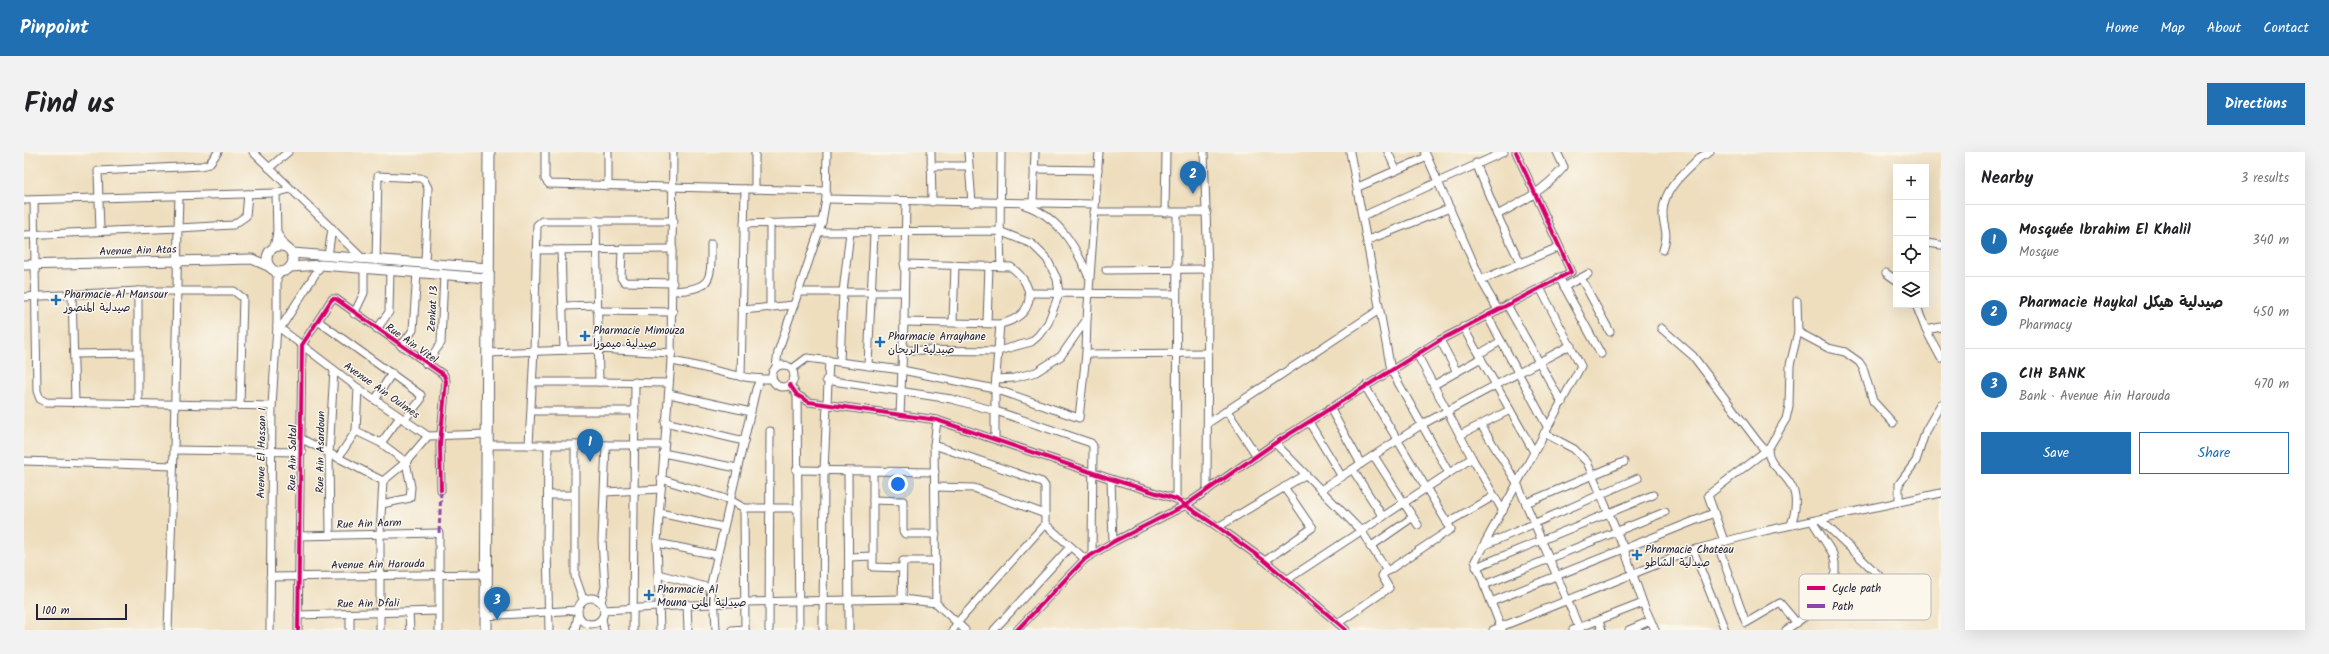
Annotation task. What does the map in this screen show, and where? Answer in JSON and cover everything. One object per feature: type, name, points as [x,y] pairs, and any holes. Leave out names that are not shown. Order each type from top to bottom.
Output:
[{"type":"main road","points":[[486,630],[489,152]]},
{"type":"street","points":[[100,231],[97,173],[99,170],[201,166],[209,164],[218,152]]},
{"type":"street","points":[[253,152],[290,190],[332,228],[363,259]]},
{"type":"street","points":[[269,168],[288,152]]},
{"type":"street","points":[[545,152],[545,180],[547,183],[608,186],[826,191]]},
{"type":"street","points":[[608,152],[608,186]]},
{"type":"street","points":[[660,630],[657,543],[665,422],[672,353],[674,221],[673,152]]},
{"type":"street","points":[[755,152],[755,189]]},
{"type":"street","points":[[776,367],[778,352],[822,222],[826,199],[827,152]]},
{"type":"street","points":[[931,152],[932,202]]},
{"type":"street","points":[[968,152],[972,203]]},
{"type":"street","points":[[1001,152],[1002,202],[999,231],[1001,266]]},
{"type":"street","points":[[1033,203],[1035,152]]},
{"type":"street","points":[[792,369],[805,358],[902,370],[995,389],[1079,418],[1086,354],[1088,277],[1099,152]]},
{"type":"street","points":[[1165,213],[1166,152]]},
{"type":"street","points":[[1204,152],[1208,269],[1208,491]]},
{"type":"street","points":[[1350,152],[1358,186],[1379,310],[1391,370],[1449,473]]},
{"type":"street","points":[[1388,152],[1396,170]]},
{"type":"street","points":[[1363,216],[1476,163],[1504,152]]},
{"type":"street","points":[[1017,630],[1085,559],[1092,554],[1186,505],[1275,443],[1440,340],[1571,272],[1516,152]]},
{"type":"street","points":[[1497,215],[1535,195],[1553,181],[1564,168],[1557,152]]},
{"type":"street","points":[[1663,250],[1667,232],[1663,210],[1670,190],[1675,182],[1697,159],[1710,152]]},
{"type":"street","points":[[1358,186],[1396,170],[1426,155],[1482,280],[1498,310]]},
{"type":"street","points":[[1476,163],[1497,215],[1520,262]]},
{"type":"street","points":[[931,166],[968,166]]},
{"type":"street","points":[[1034,169],[1098,170]]},
{"type":"street","points":[[376,260],[378,176],[420,178],[424,180],[428,188],[425,263]]},
{"type":"street","points":[[741,377],[745,189]]},
{"type":"street","points":[[24,200],[276,193],[290,190]]},
{"type":"street","points":[[273,271],[267,257],[272,249],[278,233],[276,193]]},
{"type":"street","points":[[24,235],[237,224],[246,216],[248,194]]},
{"type":"street","points":[[168,630],[174,450],[179,196]]},
{"type":"street","points":[[826,199],[972,203],[1002,202],[1094,204]]},
{"type":"street","points":[[34,200],[39,397],[46,402],[175,403],[272,406]]},
{"type":"street","points":[[900,416],[904,322],[906,201]]},
{"type":"street","points":[[1016,203],[1034,208],[1066,235],[1076,249],[1088,277]]},
{"type":"street","points":[[1368,240],[1450,208]]},
{"type":"street","points":[[1094,212],[1207,212]]},
{"type":"street","points":[[1176,499],[1177,213]]},
{"type":"street","points":[[529,445],[533,382],[536,225],[539,222],[596,220],[674,221]]},
{"type":"street","points":[[596,220],[595,249],[599,382]]},
{"type":"street","points":[[744,224],[822,222]]},
{"type":"street","points":[[770,223],[770,308]]},
{"type":"street","points":[[328,256],[332,228]]},
{"type":"street","points":[[819,232],[874,233],[999,231],[1022,238],[1041,251],[1054,270],[1059,294],[1054,311],[1038,336],[1020,346],[998,351],[903,350]]},
{"type":"street","points":[[840,362],[843,292],[850,232]]},
{"type":"street","points":[[278,233],[289,251],[288,268]]},
{"type":"street","points":[[868,366],[874,233]]},
{"type":"street","points":[[1929,243],[1941,245]]},
{"type":"street","points":[[673,291],[697,289],[708,282],[711,271],[711,244]]},
{"type":"street","points":[[252,259],[280,246],[289,251],[328,256],[425,263],[488,273]]},
{"type":"street","points":[[1482,280],[1520,262],[1559,247]]},
{"type":"street","points":[[622,249],[621,278],[625,282],[673,283]]},
{"type":"street","points":[[536,250],[673,249]]},
{"type":"street","points":[[561,250],[564,306],[564,350]]},
{"type":"street","points":[[252,259],[273,271],[321,264],[417,273],[488,273]]},
{"type":"street","name":"Avenue Ain Atas","points":[[24,265],[252,259]]},
{"type":"street","points":[[279,328],[321,264]]},
{"type":"street","points":[[904,264],[1011,267],[1027,282],[1029,293],[1027,305],[1020,316],[1010,322],[1000,324],[904,322]]},
{"type":"street","points":[[953,322],[955,265]]},
{"type":"street","points":[[987,323],[989,266]]},
{"type":"street","points":[[354,314],[364,293],[364,269]]},
{"type":"street","points":[[1106,270],[1208,269]]},
{"type":"street","name":"Avenue El Hassan I","points":[[270,630],[273,452],[272,406],[279,328],[273,271]]},
{"type":"street","points":[[377,329],[389,312],[390,271]]},
{"type":"street","points":[[401,346],[413,330],[417,273]]},
{"type":"street","points":[[1886,273],[1893,278]]},
{"type":"street","name":"Zenkat 13","points":[[426,364],[441,343],[444,274]]},
{"type":"street","points":[[1564,286],[1588,274]]},
{"type":"street","points":[[1559,278],[1601,354]]},
{"type":"street","points":[[1581,278],[1610,332]]},
{"type":"street","points":[[1502,628],[1476,567],[1475,560],[1546,430],[1562,404],[1581,366],[1540,288]]},
{"type":"street","points":[[24,296],[231,290],[241,295],[243,298],[240,405]]},
{"type":"street","points":[[138,292],[138,403]]},
{"type":"street","points":[[799,292],[904,292]]},
{"type":"street","points":[[1029,293],[1176,294]]},
{"type":"street","points":[[72,294],[75,402]]},
{"type":"street","name":"Rue Ain Vitel","points":[[318,321],[332,299],[336,299],[354,314],[445,378],[440,490]]},
{"type":"street","points":[[1797,300],[1798,332],[1790,365],[1787,415],[1768,449],[1709,494],[1720,542],[1746,623],[1780,603],[1797,623]]},
{"type":"street","points":[[742,310],[794,305]]},
{"type":"street","points":[[1507,305],[1562,404]]},
{"type":"street","points":[[564,306],[673,312]]},
{"type":"street","points":[[1917,308],[1926,330],[1941,358]]},
{"type":"street","points":[[1208,423],[1379,310]]},
{"type":"street","points":[[1487,315],[1519,374],[1546,430],[1574,449],[1587,462],[1617,531],[1643,603],[1655,630]]},
{"type":"street","points":[[996,379],[1014,378],[1036,372],[1061,356],[1087,320]]},
{"type":"street","points":[[302,345],[318,321],[392,373],[422,397],[381,443]]},
{"type":"street","points":[[995,440],[995,389],[1000,324]]},
{"type":"street","points":[[1463,327],[1495,386],[1534,452]]},
{"type":"street","points":[[1926,330],[1941,327]]},
{"type":"street","name":"Avenue Ain Oulmes","points":[[279,328],[358,388],[428,436]]},
{"type":"street","points":[[1661,328],[1689,352],[1758,442],[1763,448],[1768,449]]},
{"type":"street","points":[[1798,332],[1828,348],[1845,352],[1859,362],[1863,368],[1873,401],[1893,423]]},
{"type":"street","points":[[1440,340],[1457,372]]},
{"type":"street","points":[[1434,385],[1457,372],[1501,340]]},
{"type":"street","name":"Rue Ain Saltal","points":[[298,630],[302,452],[302,345]]},
{"type":"street","points":[[1322,489],[1421,425],[1447,410],[1571,346]]},
{"type":"street","points":[[487,353],[534,350],[598,349],[672,353]]},
{"type":"street","points":[[74,354],[138,353]]},
{"type":"street","points":[[1086,354],[1207,353]]},
{"type":"street","points":[[1417,354],[1472,458],[1503,511]]},
{"type":"street","points":[[823,630],[822,601],[826,380],[829,360]]},
{"type":"street","points":[[671,361],[693,364],[741,377],[760,380],[772,379]]},
{"type":"street","points":[[783,364],[792,369],[794,379],[790,385],[780,387],[772,379],[772,372],[776,367],[783,364]]},
{"type":"street","name":"Rue Ain Asardoun","points":[[330,535],[329,454],[334,370]]},
{"type":"street","points":[[375,400],[392,373]]},
{"type":"street","points":[[716,630],[715,610],[712,603],[710,588],[757,384],[760,380]]},
{"type":"street","points":[[826,380],[951,398],[996,411],[1091,443],[1093,446],[1092,554]]},
{"type":"street","points":[[533,382],[669,383]]},
{"type":"street","points":[[633,630],[635,382]]},
{"type":"street","points":[[790,385],[797,395],[809,402],[937,420],[1092,471],[1111,479],[1176,499],[1218,527],[1288,579],[1346,630]]},
{"type":"street","points":[[1338,623],[1389,588],[1382,576],[1387,571],[1449,532],[1451,529],[1365,386]]},
{"type":"street","points":[[338,458],[356,430],[358,388]]},
{"type":"street","points":[[669,394],[751,412]]},
{"type":"street","points":[[797,395],[796,470],[798,508],[799,630]]},
{"type":"street","points":[[1899,502],[1899,484],[1916,461],[1926,430],[1940,407]]},
{"type":"street","points":[[1330,408],[1361,464]]},
{"type":"street","points":[[1460,435],[1510,410]]},
{"type":"street","points":[[532,411],[635,411]]},
{"type":"street","points":[[1227,411],[1257,456]]},
{"type":"street","points":[[936,603],[936,472],[934,445],[937,420]]},
{"type":"street","points":[[665,422],[744,441]]},
{"type":"street","points":[[1309,422],[1342,477]]},
{"type":"street","points":[[1481,424],[1517,483],[1569,600],[1577,629],[1643,603]]},
{"type":"street","points":[[356,430],[381,443],[406,462],[410,487],[410,498],[382,504]]},
{"type":"street","points":[[769,630],[770,430]]},
{"type":"street","points":[[380,630],[380,534],[383,481],[406,462],[428,436],[442,435],[487,439],[529,445],[634,445],[663,449],[737,468]]},
{"type":"street","points":[[302,439],[383,481]]},
{"type":"street","points":[[1275,443],[1305,475],[1322,489],[1362,532],[1370,547],[1387,571]]},
{"type":"street","points":[[548,445],[547,547],[549,630]]},
{"type":"street","points":[[575,445],[575,576],[583,599],[578,613],[575,630]]},
{"type":"street","points":[[604,630],[601,602],[605,593],[602,540],[606,445]]},
{"type":"street","points":[[934,445],[1044,483],[1045,524],[957,623],[953,630]]},
{"type":"street","points":[[1768,449],[1769,458],[1790,483],[1795,493],[1795,511],[1791,526]]},
{"type":"street","points":[[174,450],[302,452]]},
{"type":"street","points":[[1374,456],[1418,525]]},
{"type":"street","points":[[1288,579],[1362,532],[1472,458]]},
{"type":"street","points":[[24,461],[173,466]]},
{"type":"street","points":[[1526,503],[1624,462]]},
{"type":"street","points":[[796,470],[848,472],[936,472]]},
{"type":"street","points":[[1353,470],[1383,517]]},
{"type":"street","points":[[848,472],[849,630]]},
{"type":"street","points":[[873,472],[874,568],[902,568]]},
{"type":"street","points":[[1218,527],[1305,475]]},
{"type":"street","points":[[1483,546],[1638,478]]},
{"type":"street","points":[[1111,479],[1113,542]]},
{"type":"street","points":[[661,480],[730,500],[744,508],[798,508]]},
{"type":"street","points":[[935,487],[974,488],[1045,514]]},
{"type":"street","points":[[1265,562],[1312,528],[1284,487]]},
{"type":"street","points":[[605,492],[661,489]]},
{"type":"street","points":[[1493,630],[1502,628],[1693,550],[1720,542],[1941,492]]},
{"type":"street","points":[[548,495],[574,495]]},
{"type":"street","points":[[1476,567],[1652,495]]},
{"type":"street","points":[[1447,523],[1494,496]]},
{"type":"street","points":[[873,500],[903,501],[903,531],[905,534],[936,534]]},
{"type":"street","points":[[732,630],[746,630],[744,508]]},
{"type":"street","points":[[1484,585],[1665,512]]},
{"type":"street","points":[[660,513],[723,527]]},
{"type":"street","points":[[1491,602],[1714,513]]},
{"type":"street","points":[[1370,547],[1413,517]]},
{"type":"street","points":[[1821,520],[1877,574]]},
{"type":"street","points":[[1812,521],[1833,554],[1835,568],[1833,574]]},
{"type":"street","points":[[1045,524],[1085,559]]},
{"type":"street","name":"Rue Ain Aarm","points":[[299,536],[440,533],[439,574]]},
{"type":"street","points":[[657,543],[717,555]]},
{"type":"street","points":[[994,630],[1070,547]]},
{"type":"street","points":[[1693,550],[1724,630]]},
{"type":"street","points":[[848,557],[873,556]]},
{"type":"street","points":[[902,599],[902,568],[904,561],[936,561]]},
{"type":"street","points":[[439,574],[439,630]]},
{"type":"street","name":"Avenue Ain Harouda","points":[[270,577],[487,574]]},
{"type":"street","points":[[658,574],[710,588]]},
{"type":"street","points":[[583,599],[595,598],[601,602]]},
{"type":"street","points":[[578,613],[581,620],[592,624],[603,614],[632,607],[769,601],[902,599],[936,603],[965,630]]},
{"type":"street","points":[[687,604],[688,630]]},
{"type":"street","name":"Rue Ain Dfali","points":[[298,616],[438,611]]},
{"type":"street","points":[[486,616],[548,611],[578,613]]},
{"type":"street","points":[[409,613],[410,630]]},
{"type":"street","points":[[350,615],[350,630]]},
{"type":"street","points":[[1786,630],[1801,620]]},
{"type":"street","points":[[1599,621],[1602,630]]},
{"type":"street","points":[[1630,630],[1650,621]]},
{"type":"marked path","points":[[439,533],[441,490]]},
{"type":"cycle path","points":[[1017,630],[1085,559],[1113,542],[1186,505],[1275,443],[1440,340],[1571,272],[1516,152]]},
{"type":"cycle path","points":[[298,630],[302,345],[332,299],[336,299],[444,375],[446,381],[440,444],[441,490]]},
{"type":"cycle path","points":[[790,385],[797,395],[809,402],[937,420],[1111,479],[1176,499],[1265,561],[1346,630]]},
{"type":"place","name":"Pharmacie Haykal صيدلية هيكل","points":[[1193,194]]},
{"type":"place","name":"Pharmacie Al Mansour صيدلية المنصور","points":[[56,300]]},
{"type":"place","name":"Pharmacie Mimouza صيدلية ميموزا","points":[[585,336]]},
{"type":"place","name":"Pharmacie Arrayhane صيدلية الريحان","points":[[880,342]]},
{"type":"place","name":"Mosquée Ibrahim El Khalil","points":[[590,462]]},
{"type":"place","name":"Pharmacie Chateau صيدلية الشاطو","points":[[1637,555]]},
{"type":"place","name":"Pharmacie Al Mouna صيدلية المنى","points":[[649,595]]},
{"type":"place","name":"CIH BANK","points":[[497,620]]}]
